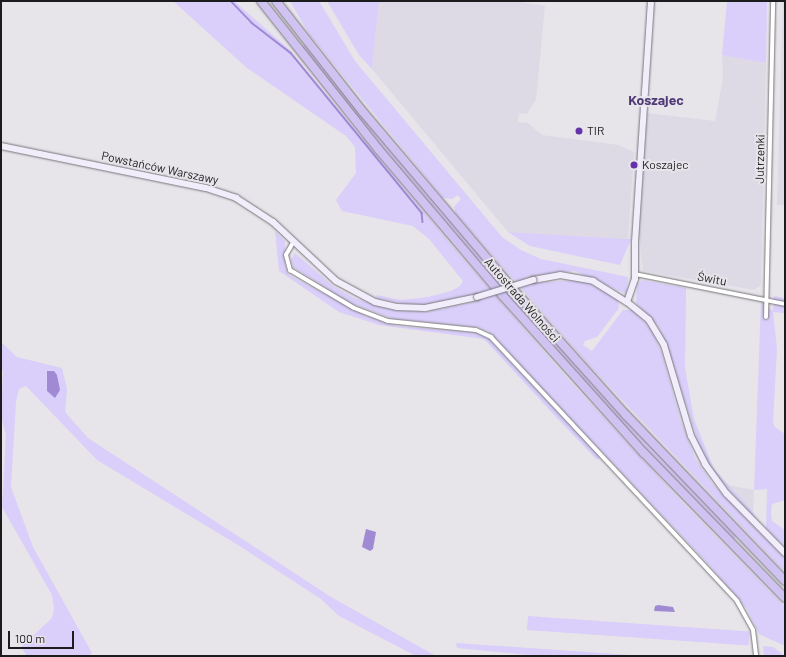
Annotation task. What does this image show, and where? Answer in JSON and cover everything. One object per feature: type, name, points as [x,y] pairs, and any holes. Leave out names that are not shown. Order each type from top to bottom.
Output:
[{"type":"highway","name":"Autostrada Wolności","points":[[261,1],[379,150],[502,295],[644,453],[785,598]]},
{"type":"highway","name":"Autostrada Wolności","points":[[276,1],[364,112],[521,298],[626,415],[785,581]]},
{"type":"street","points":[[627,302],[632,295],[636,274],[634,247],[651,1]]},
{"type":"street","name":"Jutrzenki","points":[[766,317],[773,1]]},
{"type":"street","name":"Powstańców Warszawy","points":[[1,146],[216,191],[259,212],[294,241],[336,281],[355,294],[379,303],[425,308],[477,297],[533,280],[560,275],[585,278],[627,302],[649,320],[661,339],[691,436],[710,473],[727,494],[785,552]]},
{"type":"street","points":[[294,241],[286,255],[290,270],[354,308],[388,322],[476,330],[491,338],[742,607],[753,630],[756,656]]},
{"type":"street","name":"Świtu","points":[[636,274],[785,304]]},
{"type":"shaded area","points":[[173,1],[234,1],[289,49],[448,241],[566,377],[683,503],[785,607],[785,646],[759,634],[747,609],[709,565],[488,331],[476,327],[394,319],[350,303],[293,267],[291,260],[295,253],[333,286],[354,298],[392,310],[426,312],[479,301],[474,295],[425,305],[403,304],[376,298],[377,295],[401,300],[428,297],[451,291],[460,286],[463,281],[429,239],[413,226],[342,211],[336,200],[356,173],[355,147],[346,136],[247,68]]},
{"type":"shaded area","points":[[290,1],[319,1],[355,61],[502,237],[521,250],[541,259],[628,277],[626,294],[575,271],[529,276],[536,283],[572,280],[589,283],[618,300],[619,308],[597,337],[585,341],[583,345],[592,351],[623,310],[632,310],[644,321],[654,334],[662,354],[681,422],[695,458],[712,483],[785,559],[785,572],[590,366],[456,214],[454,207],[461,199],[457,195],[452,199],[443,198],[309,34]]},
{"type":"shaded area","points":[[327,1],[379,1],[372,69],[359,55]]},
{"type":"shaded area","points":[[379,1],[516,1],[545,6],[536,100],[527,114],[519,113],[518,122],[528,123],[542,135],[619,145],[634,152],[628,239],[508,232],[372,69]]},
{"type":"shaded area","points":[[727,1],[767,1],[766,63],[722,55]]},
{"type":"shaded area","points":[[783,1],[785,1],[785,205],[777,205]]},
{"type":"shaded area","points":[[305,44],[364,117],[736,535],[734,541],[675,481],[557,354],[378,145],[302,47]]},
{"type":"shaded area","points":[[722,55],[766,63],[761,285],[754,290],[643,271],[639,233],[647,113],[715,121],[723,78]]},
{"type":"shaded area","points":[[275,231],[285,241],[285,266],[289,275],[366,316],[397,326],[479,333],[489,339],[600,457],[597,460],[484,339],[379,325],[339,312],[279,271]]},
{"type":"shaded area","points":[[508,232],[631,239],[620,265],[530,246]]},
{"type":"shaded area","points":[[642,280],[686,288],[685,368],[694,419],[714,469],[753,512],[756,519],[713,472],[702,454],[665,341],[658,326],[636,303],[637,285]]},
{"type":"shaded area","points":[[774,296],[785,298],[785,313],[773,312],[777,349],[773,422],[775,427],[785,434],[785,500],[772,504],[771,514],[772,521],[785,530],[785,547],[766,528],[767,489],[754,490],[761,301],[773,311]]},
{"type":"shaded area","points":[[1,342],[17,357],[62,368],[67,389],[65,412],[88,438],[331,597],[436,656],[416,656],[339,616],[321,599],[238,545],[97,460],[26,386],[19,389],[16,402],[11,487],[33,547],[92,653],[88,656],[27,656],[21,647],[52,618],[54,609],[52,595],[2,507],[6,435],[1,417],[3,370],[1,370]]},
{"type":"shaded area","points":[[47,371],[54,371],[57,375],[60,390],[55,398],[47,391]]},
{"type":"shaded area","points":[[728,485],[754,490],[753,512]]},
{"type":"shaded area","points":[[366,529],[376,532],[373,549],[370,551],[362,547]]},
{"type":"shaded area","points":[[655,606],[673,607],[675,612],[654,611]]},
{"type":"shaded area","points":[[528,616],[749,631],[748,645],[527,630]]},
{"type":"shaded area","points":[[456,643],[645,656],[539,656],[457,648]]},
{"type":"shaded area","points":[[763,646],[773,647],[785,656],[764,656]]},
{"type":"waterway","points":[[231,1],[252,23],[291,53],[422,213],[423,222]]},
{"type":"place","name":"TIR","points":[[579,131]]},
{"type":"place","name":"Koszajec","points":[[634,165]]},
{"type":"district","name":"Koszajec","points":[[656,100]]}]
